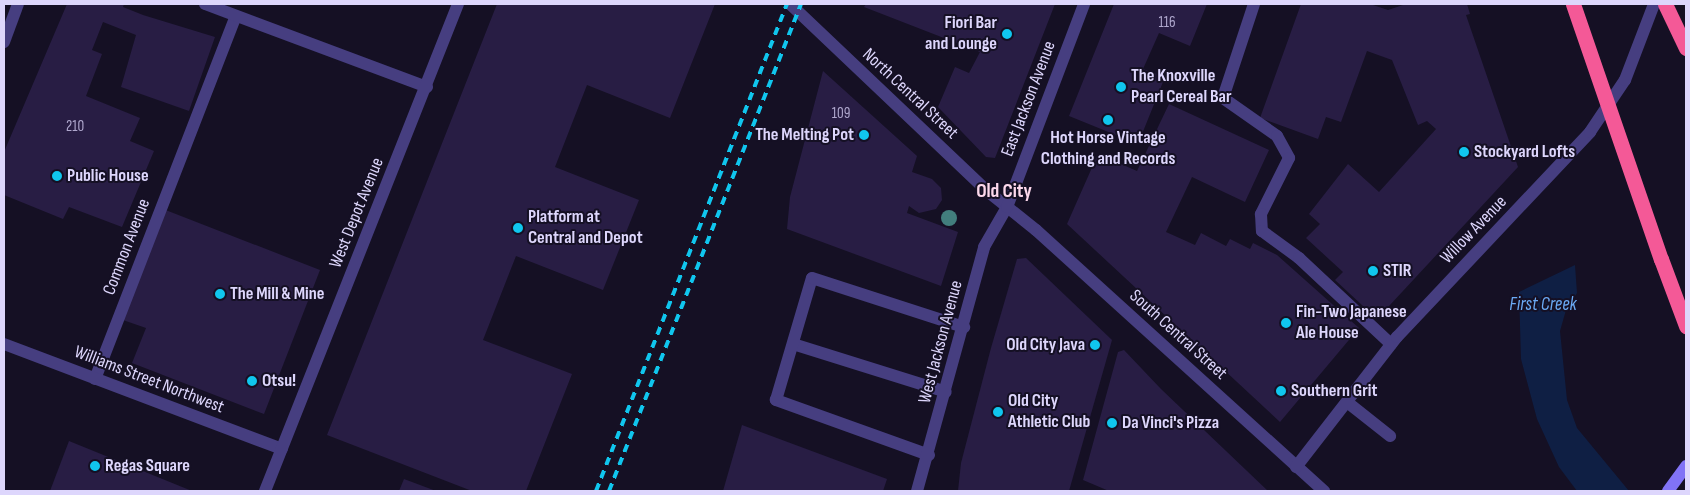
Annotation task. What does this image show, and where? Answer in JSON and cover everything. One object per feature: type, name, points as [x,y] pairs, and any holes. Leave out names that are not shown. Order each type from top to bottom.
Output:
[{"type":"highway","points":[[1573,4],[1686,326]]},
{"type":"highway","points":[[1665,4],[1686,48]]},
{"type":"main road","points":[[1668,491],[1686,466]]},
{"type":"street","points":[[4,42],[18,4]]},
{"type":"street","points":[[205,4],[426,87]]},
{"type":"street","name":"West Depot Avenue","points":[[265,491],[458,4]]},
{"type":"street","name":"North Central Street","points":[[790,4],[1007,206]]},
{"type":"street","name":"East Jackson Avenue","points":[[1007,206],[1084,4]]},
{"type":"street","points":[[1254,4],[1223,98],[1277,136],[1289,158],[1260,214],[1262,231],[1298,258],[1391,344]]},
{"type":"street","name":"Willow Avenue","points":[[1296,467],[1391,344],[1590,132],[1625,80],[1654,4]]},
{"type":"street","name":"Common Avenue","points":[[95,379],[236,16]]},
{"type":"street","name":"West Jackson Avenue","points":[[917,491],[929,456],[984,247],[1007,206]]},
{"type":"street","name":"South Central Street","points":[[1007,206],[1324,491]]},
{"type":"street","points":[[929,456],[776,400],[812,278],[964,328]]},
{"type":"street","name":"Williams Street Northwest","points":[[4,344],[282,449]]},
{"type":"street","points":[[793,344],[946,392]]},
{"type":"street","points":[[1347,402],[1390,436]]},
{"type":"water","name":"First Creek","points":[[1575,265],[1577,293],[1566,310],[1560,331],[1567,400],[1577,428],[1629,491],[1577,491],[1559,467],[1537,419],[1521,359],[1519,292]]},
{"type":"building","points":[[67,4],[124,4],[123,7],[143,15],[215,37],[189,111],[121,87],[136,35],[103,22],[92,50],[102,54],[86,96],[140,118],[130,141],[154,151],[122,227],[69,207],[63,219],[4,195],[4,152]]},
{"type":"building","name":"Platform at Central and Depot","points":[[497,4],[715,4],[670,118],[587,85],[555,167],[639,200],[603,290],[516,256],[483,340],[572,374],[526,491],[472,491],[327,435]]},
{"type":"building","points":[[866,4],[1055,4],[995,158],[986,157],[938,107],[955,67],[969,73],[980,52],[864,7]]},
{"type":"building","points":[[1114,4],[1207,4],[1190,46],[1159,33],[1143,69],[1165,77],[1138,144],[1069,116]]},
{"type":"building","name":"Stockyard Lofts","points":[[1301,4],[1370,4],[1388,10],[1406,4],[1467,4],[1470,14],[1466,15],[1518,167],[1377,319],[1335,280],[1343,272],[1306,238],[1320,224],[1309,214],[1348,164],[1379,192],[1436,129],[1427,121],[1418,125],[1392,60],[1367,51],[1341,122],[1326,117],[1318,139],[1260,118]]},
{"type":"building","points":[[823,71],[917,156],[912,172],[932,179],[941,188],[942,200],[936,209],[919,213],[909,206],[907,213],[958,232],[941,286],[787,229],[790,197]]},
{"type":"building","points":[[1169,104],[1269,150],[1245,202],[1192,177],[1166,232],[1195,245],[1201,233],[1226,246],[1230,239],[1250,249],[1253,243],[1277,255],[1359,328],[1280,422],[1067,224],[1098,154],[1137,171]]},
{"type":"building","name":"The Mill & Mine","points":[[163,209],[320,270],[264,414],[132,363],[146,328],[120,319]]},
{"type":"building","points":[[1026,258],[1112,340],[1069,491],[958,491],[961,463],[991,348],[1017,259]]},
{"type":"building","points":[[1124,350],[1161,389],[1268,491],[1109,491],[1083,480],[1118,352]]},
{"type":"building","points":[[742,425],[887,479],[883,491],[723,491]]},
{"type":"building","name":"Regas Square","points":[[69,441],[192,491],[50,491]]},
{"type":"building","points":[[404,479],[436,491],[399,491]]},
{"type":"railway","points":[[596,491],[787,4]]},
{"type":"railway","points":[[609,491],[801,4]]},
{"type":"place","name":"Fiori Bar and Lounge","points":[[1007,34]]},
{"type":"place","name":"The Knoxville Pearl Cereal Bar","points":[[1121,87]]},
{"type":"place","name":"Hot Horse Vintage Clothing and Records","points":[[1108,120]]},
{"type":"place","name":"The Melting Pot","points":[[864,135]]},
{"type":"place","name":"Stockyard Lofts","points":[[1464,152]]},
{"type":"place","name":"Public House","points":[[57,176]]},
{"type":"place","name":"Platform at Central and Depot","points":[[518,228]]},
{"type":"place","name":"STIR","points":[[1373,271]]},
{"type":"place","name":"The Mill & Mine","points":[[220,294]]},
{"type":"place","name":"Fin-Two Japanese Ale House","points":[[1286,323]]},
{"type":"place","name":"Old City Java","points":[[1095,345]]},
{"type":"place","name":"Otsu!","points":[[252,381]]},
{"type":"place","name":"Southern Grit","points":[[1281,391]]},
{"type":"place","name":"Old City Athletic Club","points":[[998,412]]},
{"type":"place","name":"Da Vinci's Pizza","points":[[1112,423]]},
{"type":"place","name":"Regas Square","points":[[95,466]]},
{"type":"district","name":"Old City","points":[[1004,191]]}]
